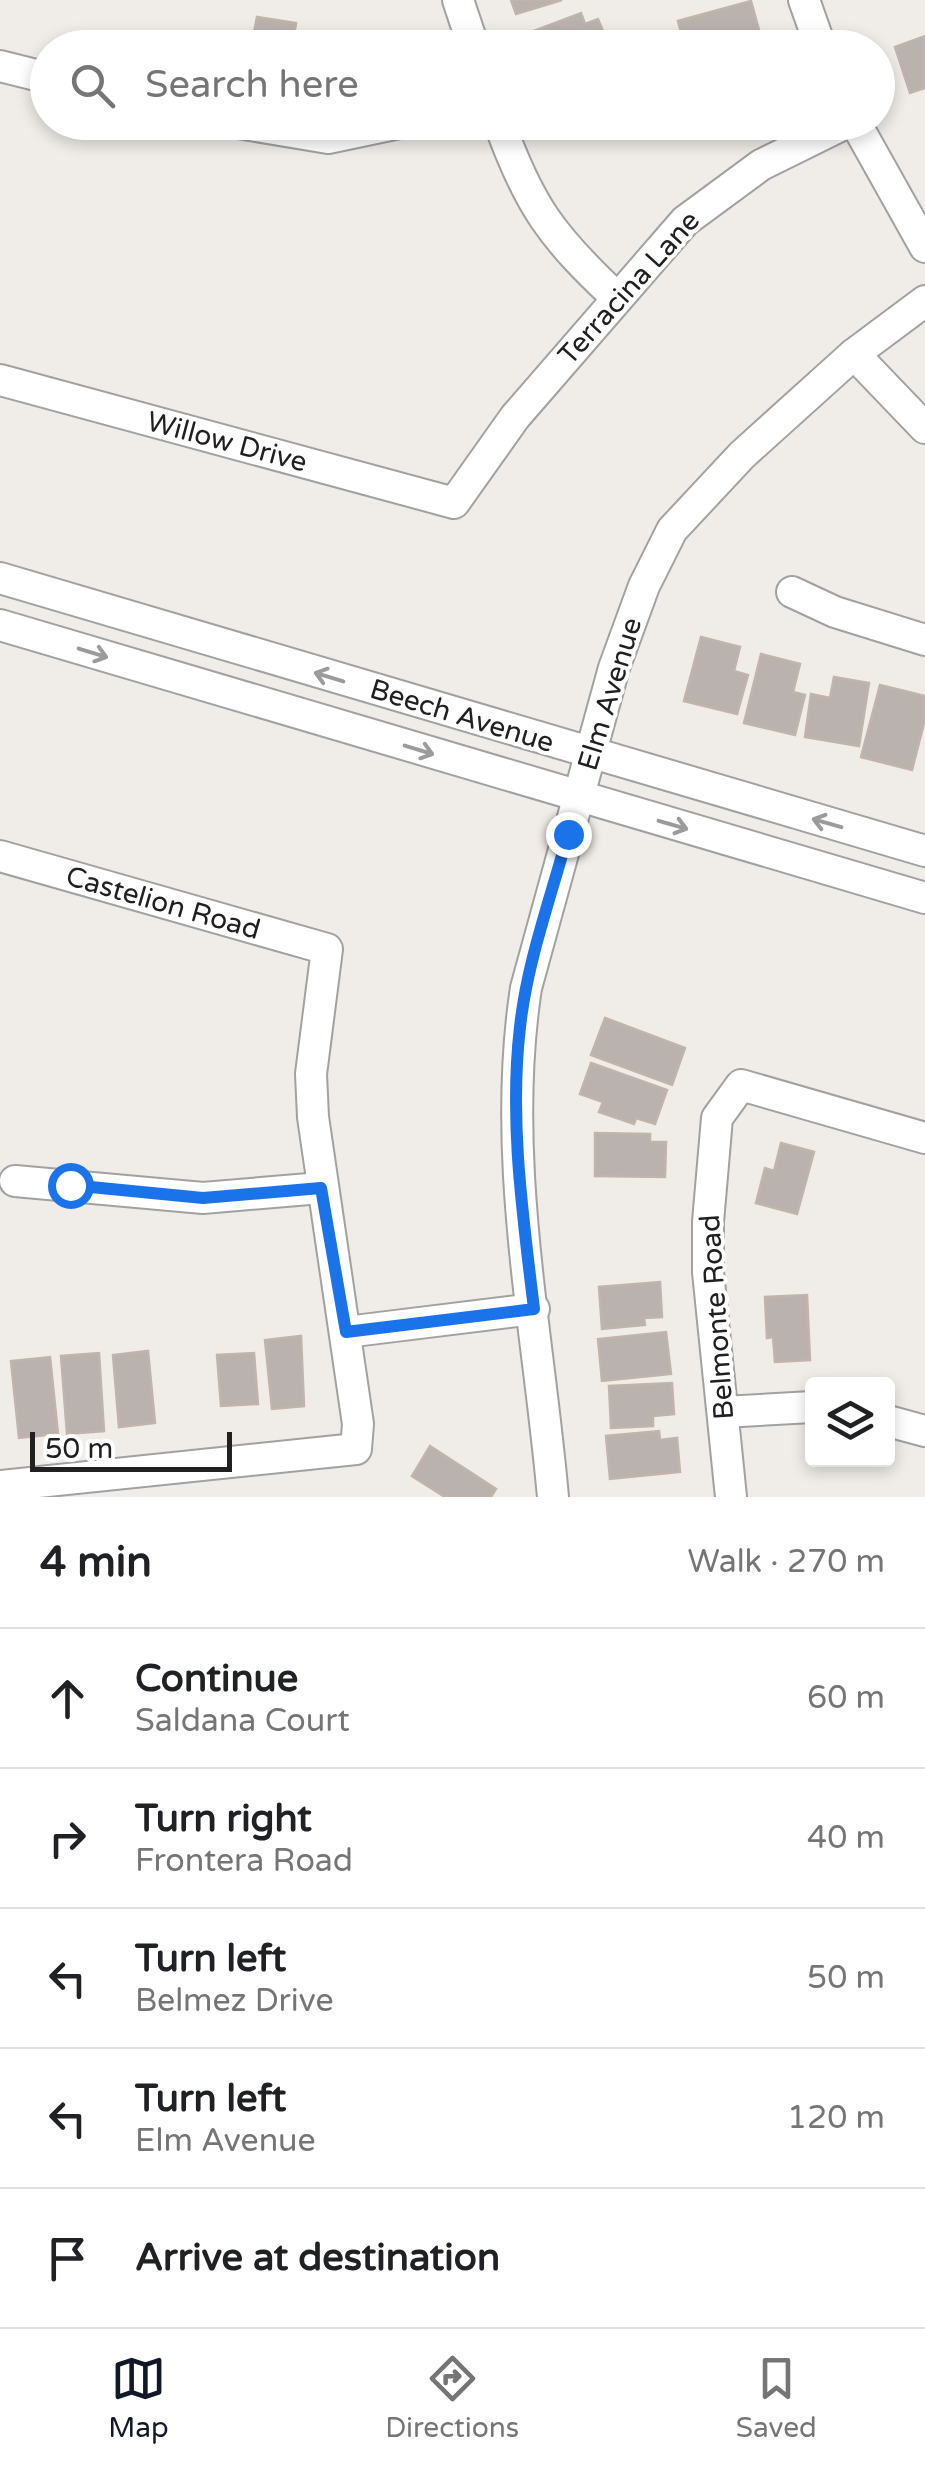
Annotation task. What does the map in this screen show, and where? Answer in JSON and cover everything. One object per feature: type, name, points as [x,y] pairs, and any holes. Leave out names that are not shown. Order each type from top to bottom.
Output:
[{"type":"street","points":[[458,0],[468,30]]},
{"type":"street","points":[[804,0],[815,30]]},
{"type":"street","points":[[0,66],[30,74]]},
{"type":"street","points":[[506,140],[535,210],[576,260],[616,297]]},
{"type":"street","name":"Terracina Lane","points":[[454,503],[515,417],[685,222],[761,165],[812,140]]},
{"type":"street","points":[[865,140],[925,247]]},
{"type":"street","name":"Elm Avenue","points":[[553,1497],[515,1132],[520,1028],[526,988],[628,626],[672,530],[742,455],[854,354],[925,302]]},
{"type":"street","points":[[854,354],[925,428]]},
{"type":"street","name":"Willow Drive","points":[[0,380],[454,503]]},
{"type":"street","name":"Beech Avenue","points":[[0,578],[925,851]]},
{"type":"street","points":[[792,592],[834,612],[925,640]]},
{"type":"street","name":"Beech Avenue","points":[[0,626],[925,898]]},
{"type":"street","name":"Castelion Road","points":[[0,856],[327,950],[311,1074],[321,1188]]},
{"type":"street","name":"Belmonte Road","points":[[731,1497],[708,1272],[709,1182],[718,1118],[741,1085],[925,1138]]},
{"type":"street","points":[[0,1486],[356,1449],[358,1400],[321,1188],[203,1198],[15,1181]]},
{"type":"street","points":[[346,1332],[534,1309]]},
{"type":"street","points":[[724,1412],[805,1407]]},
{"type":"street","points":[[895,1423],[925,1431]]},
{"type":"building","points":[[511,0],[562,0],[516,14]]},
{"type":"building","points":[[751,1],[759,30],[680,30],[678,21]]},
{"type":"building","points":[[581,13],[585,24],[598,19],[603,30],[536,30]]},
{"type":"building","points":[[257,17],[296,23],[295,30],[254,30]]},
{"type":"building","points":[[925,36],[925,88],[910,93],[895,47]]},
{"type":"building","points":[[701,637],[740,647],[734,671],[748,675],[737,714],[684,701]]},
{"type":"building","points":[[761,654],[800,664],[793,692],[805,695],[795,735],[744,723]]},
{"type":"building","points":[[834,677],[869,683],[859,746],[805,737],[811,694],[830,698]]},
{"type":"building","points":[[880,685],[925,696],[925,719],[912,770],[861,757]]},
{"type":"building","points":[[605,1018],[685,1048],[672,1085],[591,1055]]},
{"type":"building","points":[[591,1063],[667,1090],[655,1124],[636,1118],[634,1124],[599,1112],[603,1102],[580,1094]]},
{"type":"building","points":[[595,1133],[650,1134],[650,1142],[666,1142],[665,1177],[595,1176]]},
{"type":"building","points":[[781,1143],[814,1152],[797,1214],[756,1203],[765,1168],[774,1171]]},
{"type":"building","points":[[660,1282],[662,1317],[644,1318],[645,1325],[602,1329],[599,1287]]},
{"type":"building","points":[[807,1295],[810,1360],[775,1362],[773,1337],[767,1338],[765,1297]]},
{"type":"building","points":[[666,1332],[671,1374],[602,1381],[598,1339]]},
{"type":"building","points":[[301,1336],[304,1406],[272,1409],[265,1340]]},
{"type":"building","points":[[148,1351],[155,1423],[119,1427],[113,1355]]},
{"type":"building","points":[[99,1353],[104,1431],[67,1434],[61,1356]]},
{"type":"building","points":[[254,1353],[258,1404],[221,1406],[217,1355]]},
{"type":"building","points":[[50,1357],[58,1434],[19,1438],[11,1361]]},
{"type":"building","points":[[672,1383],[674,1414],[653,1416],[653,1426],[611,1428],[609,1386]]},
{"type":"building","points":[[659,1431],[660,1440],[677,1438],[680,1472],[610,1479],[606,1436]]},
{"type":"building","points":[[430,1446],[496,1489],[491,1497],[445,1497],[412,1476]]},
{"type":"route","points":[[70,1185],[203,1198],[321,1188],[346,1332],[534,1309],[515,1132],[517,1068],[526,988],[568,834]]}]
